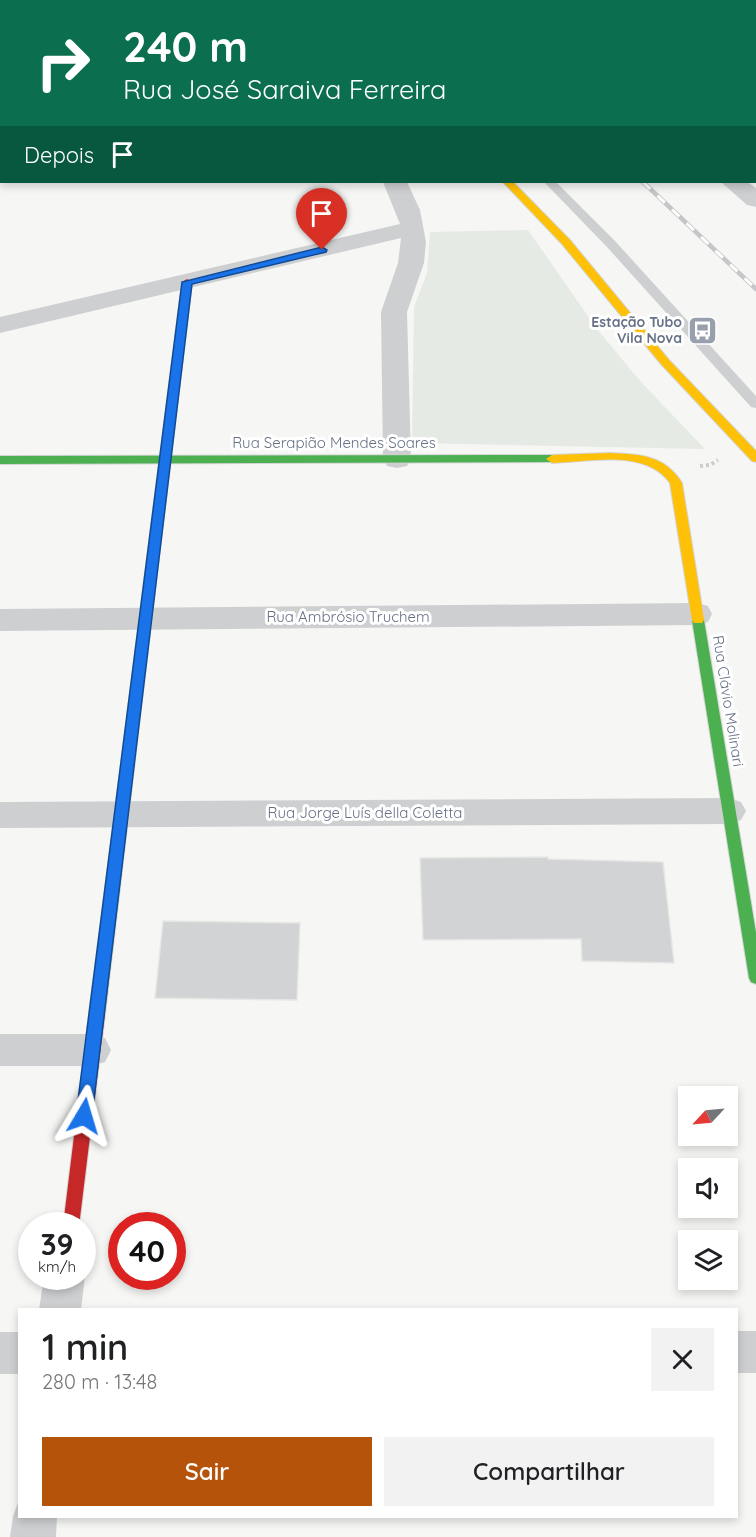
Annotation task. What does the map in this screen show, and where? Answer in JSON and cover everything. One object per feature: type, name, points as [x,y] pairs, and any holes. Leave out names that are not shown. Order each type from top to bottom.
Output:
[{"type":"street","points":[[395,183],[407,207],[415,247],[412,261],[396,298],[394,312],[397,459]]},
{"type":"street","points":[[509,183],[566,242],[665,362],[756,458]]},
{"type":"street","points":[[734,183],[756,200]]},
{"type":"street","points":[[0,326],[413,228]]},
{"type":"street","points":[[73,1212],[187,282]]},
{"type":"street","name":"Rua Serapião Mendes Soares","points":[[0,460],[642,459],[666,468]]},
{"type":"street","name":"Rua Clávio Molinari","points":[[666,468],[676,483],[756,978]]},
{"type":"street","name":"Rua Ambrósio Truchem","points":[[0,620],[697,614]]},
{"type":"street","name":"Rua Jorge Luís della Coletta","points":[[0,815],[729,811]]},
{"type":"street","points":[[0,1050],[93,1050]]},
{"type":"street","points":[[60,1308],[62,1290]]},
{"type":"street","points":[[738,1352],[756,1352]]},
{"type":"street","points":[[0,1353],[18,1353]]},
{"type":"street","points":[[33,1537],[35,1518]]},
{"type":"lane","points":[[551,183],[611,244],[756,405]]},
{"type":"path","points":[[666,468],[710,465],[745,445]]},
{"type":"shaded area","points":[[528,230],[597,329],[641,382],[705,449],[412,443],[414,307],[427,273],[430,232]]},
{"type":"building","points":[[548,857],[548,859],[663,862],[674,963],[582,961],[581,939],[423,940],[420,858]]},
{"type":"building","points":[[163,921],[300,923],[297,1000],[155,998]]},
{"type":"railway","points":[[644,183],[756,289]]},
{"type":"traffic: fast","points":[[0,460],[552,459]]},
{"type":"traffic: fast","points":[[97,1014],[149,590]]},
{"type":"traffic: fast","points":[[698,620],[756,978]]},
{"type":"traffic: slow","points":[[509,183],[566,242],[665,362],[756,458]]},
{"type":"traffic: slow","points":[[552,459],[609,457],[642,459],[658,464],[670,474],[676,483],[698,620]]},
{"type":"traffic: jam","points":[[149,590],[187,282]]},
{"type":"traffic: jam","points":[[73,1212],[97,1014]]},
{"type":"place","name":"Estação Tubo Vila Nova","points":[[703,330]]},
{"type":"route","points":[[84,1116],[187,282],[322,250]]}]
